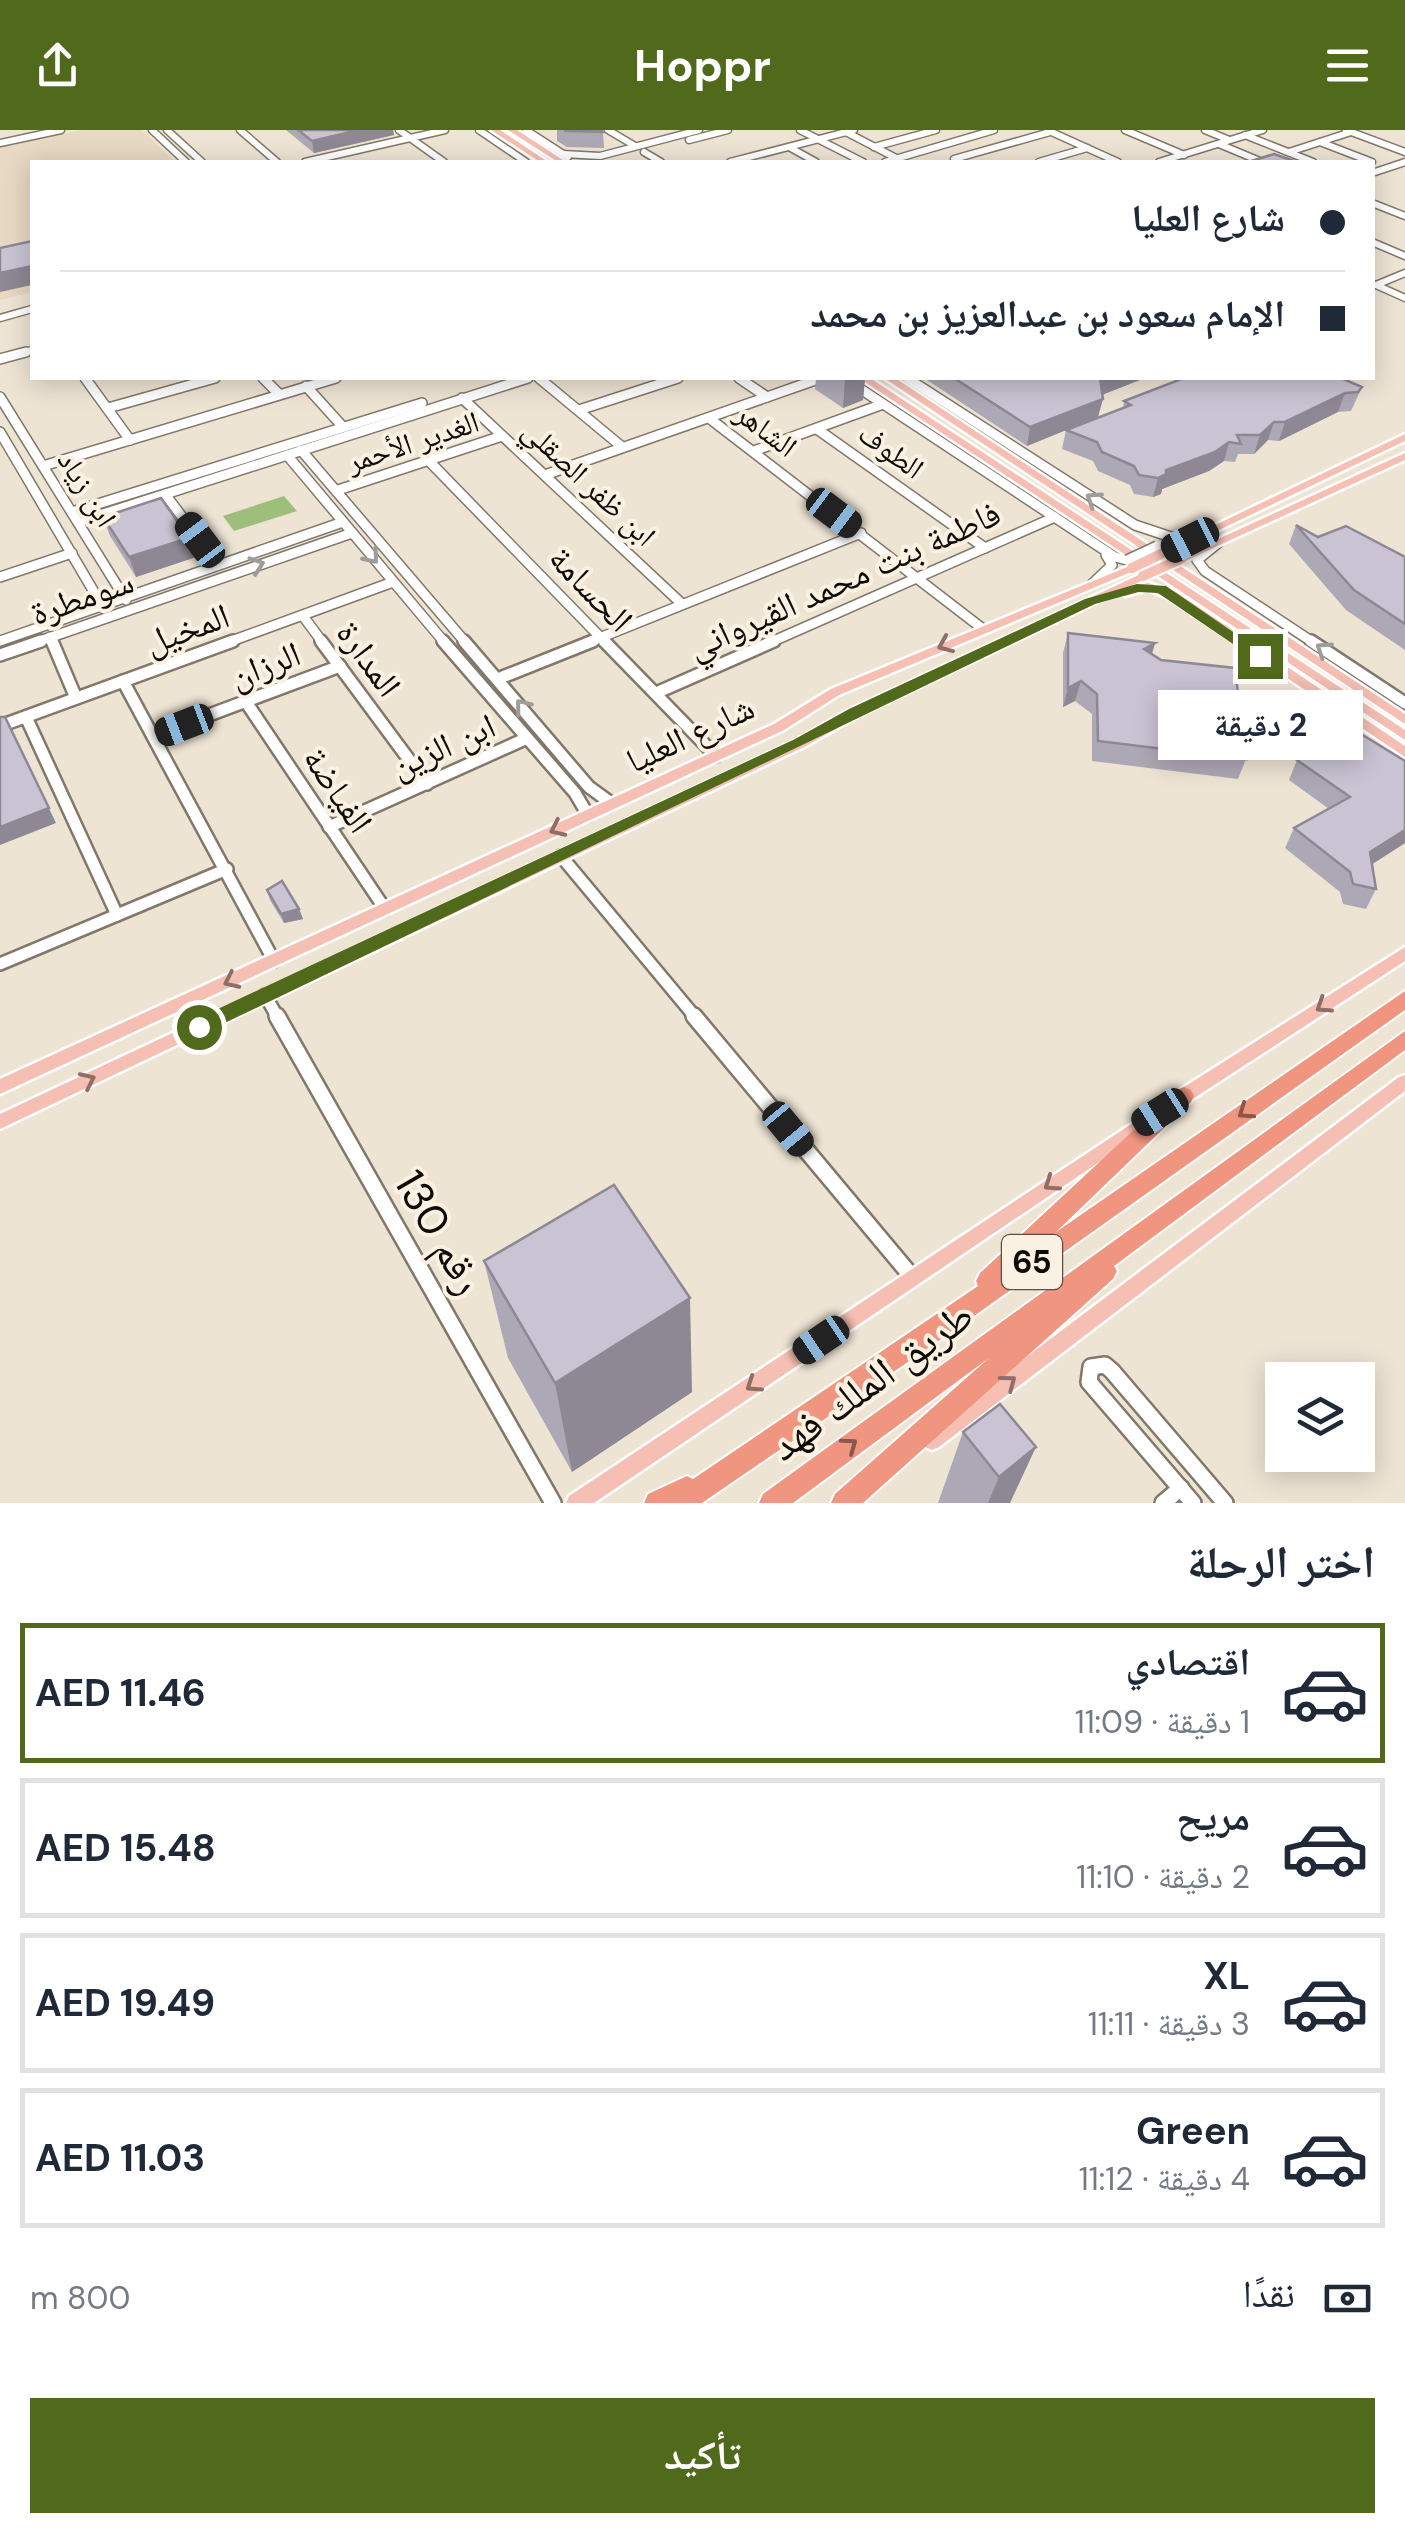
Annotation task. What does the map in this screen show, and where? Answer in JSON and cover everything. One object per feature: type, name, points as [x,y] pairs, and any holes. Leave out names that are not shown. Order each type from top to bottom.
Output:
[{"type":"highway","name":"طريق الملك فهد","points":[[679,1503],[935,1330],[1405,999]]},
{"type":"highway","name":"طريق الملك فهد","points":[[772,1503],[1405,1039]]},
{"type":"highway","points":[[935,1330],[1184,1096]]},
{"type":"highway","points":[[845,1503],[1185,1200]]},
{"type":"highway","points":[[657,1503],[724,1472]]},
{"type":"main road","points":[[495,130],[541,160]]},
{"type":"main road","points":[[512,130],[562,158]]},
{"type":"main road","points":[[867,380],[1405,736]]},
{"type":"main road","points":[[892,380],[1405,720]]},
{"type":"main road","name":"شارع العليا","points":[[0,1122],[801,743],[1086,597],[1162,549],[1405,437]]},
{"type":"main road","name":"شارع العليا","points":[[1134,568],[1180,559],[1405,456]]},
{"type":"main road","points":[[1086,597],[1161,588],[1405,752]]},
{"type":"main road","name":"شارع العليا","points":[[0,1087],[779,727],[835,692],[983,629],[1086,597]]},
{"type":"main road","points":[[835,692],[823,706],[826,714],[836,717],[854,713]]},
{"type":"main road","points":[[779,727],[795,718],[811,720],[814,730],[801,743]]},
{"type":"main road","points":[[576,1503],[1184,1096],[1405,953]]},
{"type":"main road","points":[[845,1503],[1405,1082]]},
{"type":"street","points":[[27,133],[38,130]]},
{"type":"street","points":[[0,140],[15,134],[61,130]]},
{"type":"street","points":[[152,130],[184,160]]},
{"type":"street","points":[[167,130],[200,160]]},
{"type":"street","points":[[240,130],[275,160]]},
{"type":"street","points":[[399,130],[440,160]]},
{"type":"street","points":[[314,160],[445,130]]},
{"type":"street","points":[[479,130],[523,160]]},
{"type":"street","points":[[526,130],[562,158],[603,160],[728,130]]},
{"type":"street","points":[[608,130],[635,146]]},
{"type":"street","points":[[603,160],[635,146],[699,130]]},
{"type":"street","points":[[800,130],[858,160]]},
{"type":"street","points":[[874,147],[936,130]]},
{"type":"street","points":[[890,160],[994,130]]},
{"type":"street","points":[[1126,130],[1184,155]]},
{"type":"street","points":[[1205,130],[1230,140]]},
{"type":"street","points":[[1166,160],[1264,130]]},
{"type":"street","points":[[738,160],[850,131],[874,147],[912,160]]},
{"type":"street","points":[[961,160],[1049,131],[1114,160]]},
{"type":"street","points":[[1288,152],[1349,131],[1405,152]]},
{"type":"street","points":[[1246,136],[1308,160]]},
{"type":"street","points":[[1320,142],[1367,160]]},
{"type":"street","points":[[1218,144],[1257,160]]},
{"type":"street","points":[[789,147],[812,160]]},
{"type":"street","points":[[932,148],[956,160]]},
{"type":"street","points":[[1046,160],[1087,148]]},
{"type":"street","points":[[644,152],[658,160]]},
{"type":"street","points":[[1375,172],[1405,162]]},
{"type":"street","points":[[1375,163],[1387,168]]},
{"type":"street","points":[[1375,204],[1405,216]]},
{"type":"street","points":[[1394,212],[1405,208]]},
{"type":"street","points":[[1375,243],[1405,256]]},
{"type":"street","points":[[1405,273],[1376,284],[1405,298]]},
{"type":"street","points":[[0,314],[30,306]]},
{"type":"street","points":[[0,359],[30,351]]},
{"type":"street","points":[[87,380],[130,440]]},
{"type":"street","points":[[179,380],[184,386]]},
{"type":"street","points":[[108,408],[207,380]]},
{"type":"street","points":[[265,380],[279,394]]},
{"type":"street","points":[[42,466],[328,380]]},
{"type":"street","points":[[72,512],[291,451],[462,398],[498,380]]},
{"type":"street","points":[[78,522],[291,451],[343,427],[518,380]]},
{"type":"street","points":[[542,380],[621,446]]},
{"type":"street","points":[[579,410],[672,380]]},
{"type":"street","points":[[743,380],[767,397]]},
{"type":"street","points":[[545,475],[816,380]]},
{"type":"street","points":[[847,380],[1134,568]]},
{"type":"street","points":[[910,380],[1134,525],[1162,549]]},
{"type":"street","points":[[306,386],[343,427]]},
{"type":"street","name":"ابن زياد","points":[[0,397],[131,608]]},
{"type":"street","name":"ابن ظفر الصقلي","points":[[462,398],[682,604]]},
{"type":"street","points":[[754,451],[883,404]]},
{"type":"street","name":"الشاهر","points":[[708,418],[983,629]]},
{"type":"street","name":"الطوف","points":[[817,429],[984,548]]},
{"type":"street","name":"ابن زياد","points":[[1,435],[110,616]]},
{"type":"street","name":"الغدير الأحمر","points":[[338,490],[502,436]]},
{"type":"street","points":[[291,451],[338,490],[589,787],[611,804]]},
{"type":"street","points":[[291,451],[352,533],[575,793],[588,814]]},
{"type":"street","name":"الحسامة","points":[[428,460],[716,756]]},
{"type":"street","points":[[166,494],[217,564]]},
{"type":"street","name":"فاطمة بنت محمد القيرواني","points":[[656,693],[1055,517]]},
{"type":"street","name":"سومطرة","points":[[0,641],[344,522]]},
{"type":"street","points":[[1134,525],[1180,540],[1213,528]]},
{"type":"street","name":"سومطرة","points":[[0,655],[352,533]]},
{"type":"street","points":[[500,678],[861,533]]},
{"type":"street","points":[[1225,538],[1197,560],[1204,571],[1405,702]]},
{"type":"street","points":[[1086,597],[1112,566],[1092,541]]},
{"type":"street","points":[[0,578],[72,554]]},
{"type":"street","name":"المخيل","points":[[0,726],[393,582]]},
{"type":"street","points":[[417,609],[435,603]]},
{"type":"street","name":"المدارة","points":[[304,616],[427,784]]},
{"type":"street","points":[[50,637],[76,698]]},
{"type":"street","name":"الرزان","points":[[153,736],[340,666]]},
{"type":"street","points":[[123,682],[274,961]]},
{"type":"street","name":"الفياضة","points":[[246,702],[384,909]]},
{"type":"street","points":[[26,717],[117,915]]},
{"type":"street","name":"ابن الزين","points":[[329,827],[525,739]]},
{"type":"street","points":[[575,793],[589,787]]},
{"type":"street","points":[[560,856],[913,1278]]},
{"type":"street","points":[[0,964],[227,868]]},
{"type":"street","name":"رقم 130","points":[[265,995],[553,1503]]},
{"type":"street","points":[[1193,1503],[1089,1382],[1087,1374],[1091,1368],[1105,1365],[1112,1372],[1225,1503]]},
{"type":"street","points":[[1164,1503],[1180,1488]]},
{"type":"shaded area","points":[[82,130],[141,130],[174,160],[30,160],[30,292],[0,300],[0,147]]},
{"type":"green space","points":[[284,496],[297,511],[234,531],[223,516]]},
{"type":"building","points":[[298,130],[359,130],[312,141]]},
{"type":"building","points":[[1274,154],[1291,160],[1254,160]]},
{"type":"building","points":[[30,241],[30,266],[0,273],[0,248]]},
{"type":"building","points":[[957,380],[1100,380],[1103,399],[1030,427]]},
{"type":"building","points":[[1179,380],[1346,380],[1362,387],[1285,422],[1274,422],[1260,435],[1237,435],[1241,444],[1229,442],[1215,452],[1166,470],[1158,478],[1139,475],[1134,466],[1102,452],[1097,442],[1066,430],[1131,405],[1124,401]]},
{"type":"building","points":[[161,498],[189,538],[129,557],[103,517]]},
{"type":"building","points":[[1296,525],[1318,537],[1346,526],[1405,557],[1405,624],[1354,590]]},
{"type":"building","points":[[1068,633],[1155,643],[1144,649],[1161,660],[1235,668],[1246,759],[1098,741],[1097,694],[1081,681],[1068,688]]},
{"type":"building","points":[[0,717],[5,717],[49,808],[0,827]]},
{"type":"building","points":[[1361,734],[1405,761],[1405,830],[1370,852],[1376,889],[1353,884],[1350,872],[1294,828],[1350,797],[1297,760]]},
{"type":"building","points":[[282,881],[299,909],[281,914],[267,890]]},
{"type":"building","points":[[614,1185],[690,1298],[555,1383],[484,1261]]},
{"type":"building","points":[[1000,1404],[1036,1447],[999,1477],[963,1432]]},
{"type":"route","points":[[199,1027],[1090,602],[1137,588],[1161,588],[1260,656]]}]
